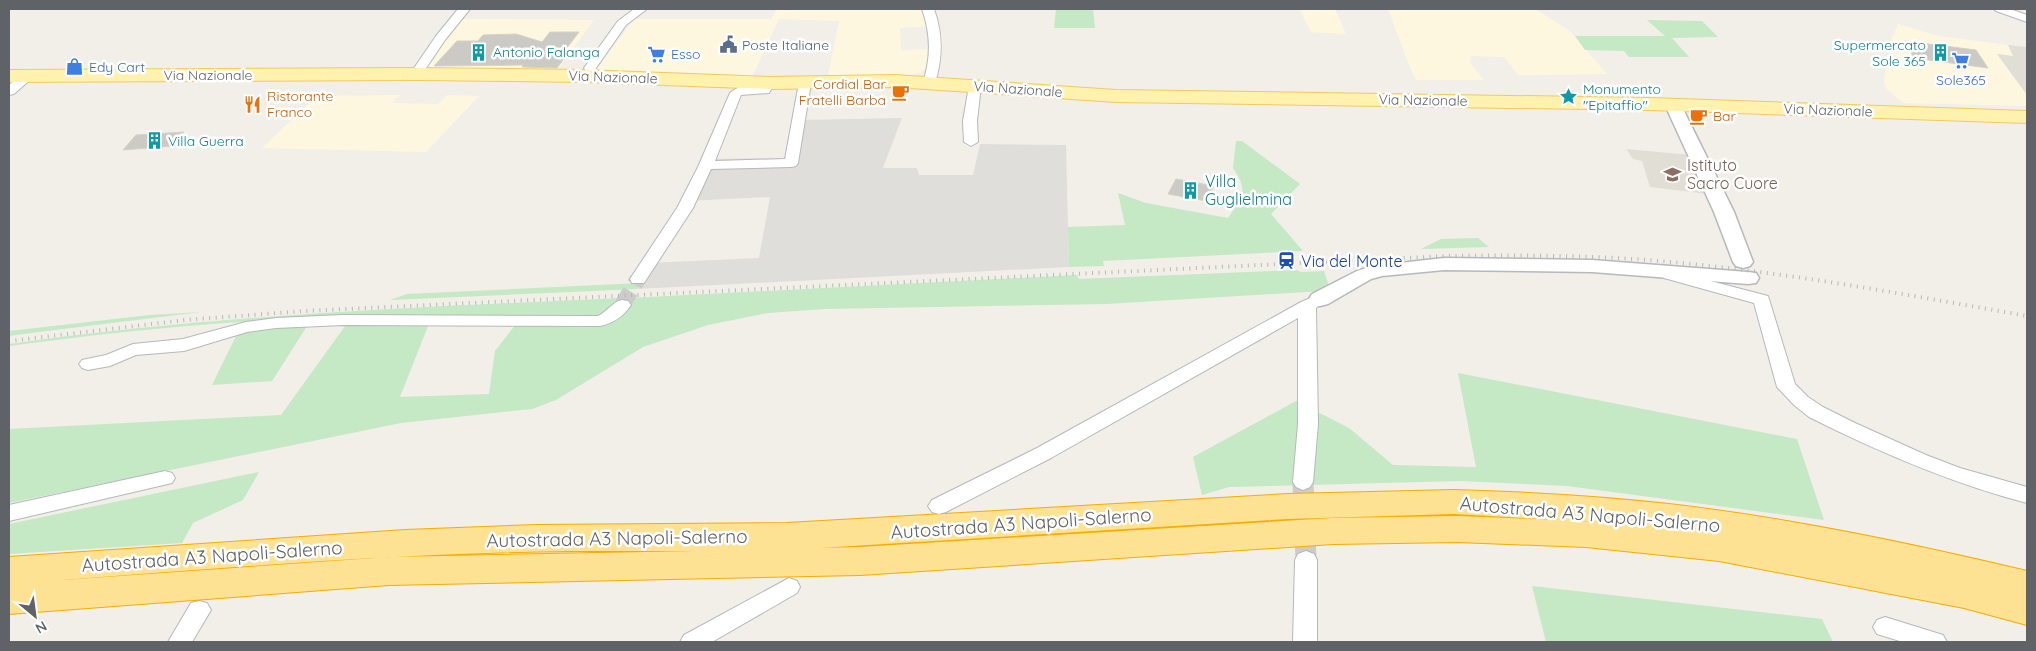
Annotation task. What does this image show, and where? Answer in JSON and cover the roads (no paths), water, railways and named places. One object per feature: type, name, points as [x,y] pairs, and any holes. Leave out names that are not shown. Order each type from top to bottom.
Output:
[{"type":"highway","name":"Autostrada A3 Napoli-Salerno","points":[[9,571],[412,542],[541,538],[815,535],[1317,504],[1456,502],[1520,504],[1605,511],[1760,530],[1867,548],[2027,585]]},
{"type":"highway","name":"Autostrada A3 Napoli-Salerno","points":[[9,599],[389,571],[860,561],[1333,531],[1458,529],[1586,534],[1719,548],[1964,594],[2027,610]]},
{"type":"main road","name":"Via Nazionale","points":[[18,76],[588,71],[769,83],[929,83],[1116,96],[1673,105],[2027,117]]},
{"type":"street","points":[[416,74],[440,38],[464,9]]},
{"type":"street","points":[[588,71],[622,23],[641,9]]},
{"type":"street","points":[[928,9],[934,23],[937,45],[934,68],[929,83]]},
{"type":"street","points":[[2000,9],[2027,19]]},
{"type":"street","points":[[9,91],[18,76]]},
{"type":"street","points":[[638,278],[685,208],[706,166],[736,94],[744,90],[764,90],[769,83]]},
{"type":"street","points":[[714,165],[791,163],[805,83]]},
{"type":"street","points":[[971,142],[970,121],[974,86]]},
{"type":"street","points":[[939,506],[1044,453],[1364,275],[1380,270],[1444,264],[1542,264],[1665,270],[1746,270],[1724,212],[1673,105]]},
{"type":"street","points":[[1665,270],[1670,275],[1762,300],[1786,387],[1816,412],[1880,443],[1953,473],[2027,495]]},
{"type":"street","points":[[1303,482],[1314,302]]},
{"type":"street","points":[[88,364],[110,360],[133,350],[184,345],[246,327],[276,323],[343,320],[600,321],[610,318],[622,304]]},
{"type":"street","points":[[9,513],[164,478]]},
{"type":"street","points":[[1305,642],[1306,560]]},
{"type":"street","points":[[692,642],[789,587]]},
{"type":"street","points":[[180,642],[199,610]]},
{"type":"street","points":[[1888,634],[1935,642]]},
{"type":"tunnel","points":[[622,305],[638,279]]},
{"type":"tunnel","points":[[1303,482],[1306,560]]},
{"type":"railway","points":[[9,341],[185,320],[304,311],[1448,256],[1587,257],[1716,267],[1850,285],[2027,316]]},
{"type":"place","name":"Poste Italiane","points":[[728,45]]},
{"type":"place","name":"Antonio Falanga","points":[[479,52]]},
{"type":"place","name":"Supermercato Sole 365","points":[[1940,53]]},
{"type":"place","name":"Esso","points":[[657,54]]},
{"type":"place","name":"Sole365","points":[[1961,60]]},
{"type":"place","name":"Edy Cart","points":[[75,67]]},
{"type":"place","name":"Cordial Bar Fratelli Barba","points":[[900,92]]},
{"type":"place","name":"Monumento \"Epitaffio\"","points":[[1569,97]]},
{"type":"place","name":"Ristorante Franco","points":[[253,104]]},
{"type":"place","name":"Bar","points":[[1699,116]]},
{"type":"place","name":"Villa Guerra","points":[[154,141]]},
{"type":"place","name":"Istituto Sacro Cuore","points":[[1673,174]]},
{"type":"place","name":"Villa Guglielmina","points":[[1191,190]]},
{"type":"place","name":"Via del Monte","points":[[1287,261]]}]
